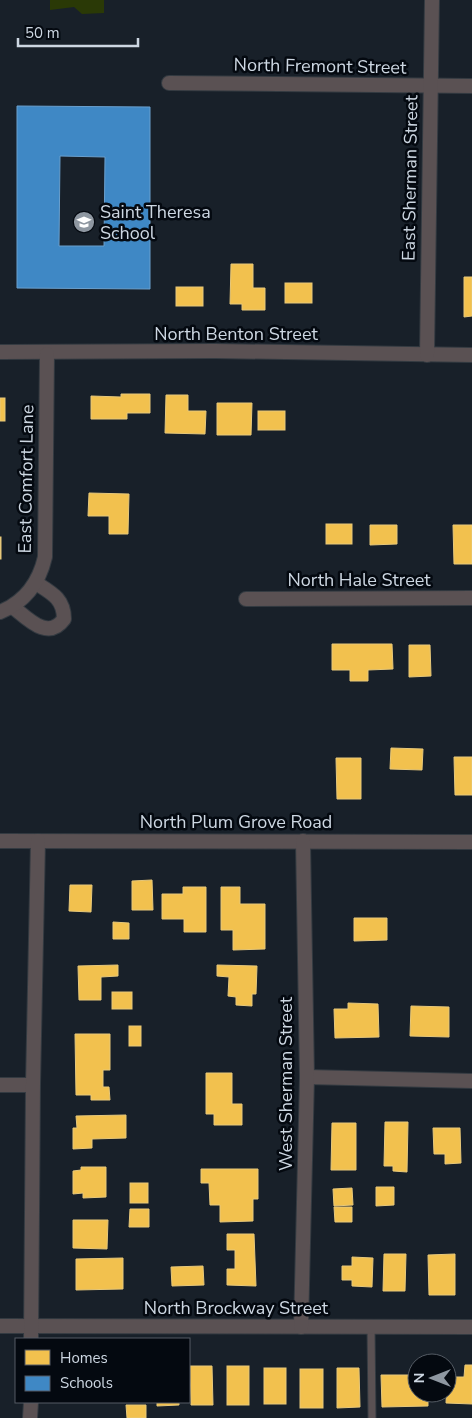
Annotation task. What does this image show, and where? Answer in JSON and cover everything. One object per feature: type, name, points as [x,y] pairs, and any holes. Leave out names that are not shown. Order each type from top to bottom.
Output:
[{"type":"street","name":"East Sherman Street","points":[[427,355],[432,0]]},
{"type":"street","name":"North Fremont Street","points":[[168,83],[472,86]]},
{"type":"street","name":"North Benton Street","points":[[0,352],[47,354],[215,351],[472,355]]},
{"type":"street","name":"East Comfort Lane","points":[[36,583],[45,557],[47,354]]},
{"type":"street","points":[[0,612],[13,607],[36,583],[52,593],[61,602],[64,619],[59,625],[50,629],[41,628],[13,607]]},
{"type":"street","name":"North Hale Street","points":[[246,599],[472,598]]},
{"type":"street","name":"North Plum Grove Road","points":[[0,841],[472,842]]},
{"type":"street","points":[[32,1333],[33,1085],[38,841]]},
{"type":"street","name":"West Sherman Street","points":[[301,1327],[307,1077],[303,841]]},
{"type":"street","points":[[307,1077],[472,1081]]},
{"type":"street","points":[[0,1085],[33,1085]]},
{"type":"street","name":"North Brockway Street","points":[[0,1326],[32,1333],[301,1327],[472,1327]]},
{"type":"street","points":[[30,1418],[31,1403]]},
{"type":"lane","points":[[370,1327],[372,1418]]},
{"type":"green space","points":[[50,0],[104,0],[104,13],[82,14],[74,7],[50,10]]},
{"type":"building: Homes","points":[[231,264],[253,264],[253,288],[265,288],[265,310],[242,310],[242,304],[230,304]]},
{"type":"building: Homes","points":[[464,277],[472,277],[472,316],[464,317]]},
{"type":"building: Homes","points":[[285,283],[312,283],[312,303],[285,303]]},
{"type":"building: Homes","points":[[176,287],[203,287],[203,306],[176,306]]},
{"type":"building: Homes","points":[[121,394],[150,394],[150,413],[127,413],[127,419],[91,419],[91,396],[121,397]]},
{"type":"building: Homes","points":[[166,395],[188,395],[188,411],[206,411],[205,434],[165,433]]},
{"type":"building: Homes","points":[[0,398],[5,398],[5,421],[0,421]]},
{"type":"building: Homes","points":[[217,403],[252,403],[251,435],[217,435]]},
{"type":"building: Homes","points":[[258,411],[285,411],[285,430],[258,430]]},
{"type":"building: Homes","points":[[89,493],[129,494],[128,534],[109,534],[109,516],[88,516]]},
{"type":"building: Homes","points":[[326,524],[352,524],[352,544],[326,544]]},
{"type":"building: Homes","points":[[370,525],[397,525],[397,544],[370,545]]},
{"type":"building: Homes","points":[[453,525],[472,525],[472,564],[454,564]]},
{"type":"building: Homes","points":[[1,537],[1,559],[0,559]]},
{"type":"building: Homes","points":[[332,644],[392,644],[393,669],[368,670],[368,681],[350,681],[350,670],[332,670]]},
{"type":"building: Homes","points":[[409,645],[430,645],[431,676],[409,677]]},
{"type":"building: Homes","points":[[391,748],[423,749],[422,770],[390,769]]},
{"type":"building: Homes","points":[[454,757],[472,757],[472,795],[455,795]]},
{"type":"building: Homes","points":[[336,758],[361,758],[361,799],[337,799]]},
{"type":"building: Homes","points":[[152,880],[153,910],[132,910],[132,881]]},
{"type":"building: Homes","points":[[70,885],[92,885],[91,912],[69,911]]},
{"type":"building: Homes","points":[[183,887],[206,887],[206,932],[184,932],[184,919],[162,919],[162,894],[183,894]]},
{"type":"building: Homes","points":[[221,887],[240,887],[240,904],[265,904],[265,949],[233,950],[233,930],[221,930]]},
{"type":"building: Homes","points":[[354,918],[387,918],[387,940],[354,941]]},
{"type":"building: Homes","points":[[113,922],[129,923],[129,939],[113,939]]},
{"type":"building: Homes","points":[[118,965],[118,976],[101,977],[101,1000],[79,1000],[78,966]]},
{"type":"building: Homes","points":[[217,965],[257,966],[256,994],[252,994],[252,1006],[236,1005],[236,997],[228,996],[229,977],[217,976]]},
{"type":"building: Homes","points":[[112,992],[132,992],[132,1009],[112,1009]]},
{"type":"building: Homes","points":[[348,1003],[378,1004],[379,1037],[335,1038],[334,1009],[348,1009]]},
{"type":"building: Homes","points":[[411,1006],[449,1007],[449,1037],[410,1036]]},
{"type":"building: Homes","points":[[129,1026],[141,1026],[141,1046],[129,1046]]},
{"type":"building: Homes","points":[[75,1034],[110,1034],[110,1070],[103,1070],[103,1087],[109,1087],[110,1100],[91,1100],[91,1095],[76,1095]]},
{"type":"building: Homes","points":[[206,1073],[232,1073],[232,1104],[242,1104],[242,1125],[214,1125],[214,1114],[206,1114]]},
{"type":"building: Homes","points":[[126,1115],[126,1138],[92,1139],[92,1148],[73,1149],[73,1128],[77,1128],[76,1116]]},
{"type":"building: Homes","points":[[385,1122],[408,1122],[407,1172],[393,1171],[393,1166],[384,1166]]},
{"type":"building: Homes","points":[[332,1123],[356,1123],[356,1170],[331,1170]]},
{"type":"building: Homes","points":[[433,1128],[460,1128],[461,1163],[445,1164],[445,1154],[434,1154]]},
{"type":"building: Homes","points":[[81,1167],[106,1167],[106,1197],[83,1198],[83,1193],[73,1194],[73,1171],[81,1170]]},
{"type":"building: Homes","points":[[201,1169],[258,1169],[258,1199],[253,1199],[253,1221],[220,1222],[220,1205],[210,1205],[209,1183],[201,1183]]},
{"type":"building: Homes","points":[[130,1183],[148,1183],[148,1203],[130,1203]]},
{"type":"building: Homes","points":[[376,1187],[394,1187],[394,1205],[376,1206]]},
{"type":"building: Homes","points":[[352,1188],[353,1205],[334,1206],[333,1189]]},
{"type":"building: Homes","points":[[334,1207],[352,1207],[352,1222],[335,1222]]},
{"type":"building: Homes","points":[[130,1209],[149,1209],[149,1227],[129,1227]]},
{"type":"building: Homes","points":[[73,1220],[108,1220],[107,1249],[73,1248]]},
{"type":"building: Homes","points":[[227,1234],[254,1234],[256,1286],[227,1285],[227,1269],[235,1269],[235,1250],[227,1250]]},
{"type":"building: Homes","points":[[384,1254],[406,1254],[405,1291],[383,1291]]},
{"type":"building: Homes","points":[[455,1254],[455,1295],[429,1295],[428,1255]]},
{"type":"building: Homes","points":[[352,1257],[373,1258],[372,1287],[352,1286],[352,1280],[342,1280],[342,1266],[352,1266]]},
{"type":"building: Homes","points":[[123,1258],[123,1289],[76,1290],[76,1259]]},
{"type":"building: Homes","points":[[203,1266],[204,1285],[172,1286],[171,1267]]},
{"type":"building: Homes","points":[[465,1365],[472,1365],[472,1404],[446,1403],[457,1403],[457,1377],[464,1377]]},
{"type":"building: Homes","points":[[190,1366],[212,1366],[213,1405],[191,1405]]},
{"type":"building: Homes","points":[[227,1366],[249,1366],[249,1405],[227,1405]]},
{"type":"building: Homes","points":[[264,1368],[286,1368],[286,1404],[264,1404]]},
{"type":"building: Homes","points":[[337,1368],[359,1368],[360,1407],[337,1408]]},
{"type":"building: Homes","points":[[300,1369],[323,1369],[323,1408],[300,1408]]},
{"type":"building: Homes","points":[[381,1375],[407,1375],[407,1403],[428,1403],[428,1406],[382,1407]]},
{"type":"building: Homes","points":[[157,1403],[179,1403],[179,1405],[157,1406]]},
{"type":"building: Homes","points":[[126,1405],[146,1405],[146,1418],[127,1418]]},
{"type":"building: Schools","points":[[17,106],[150,107],[150,289],[17,288]],"holes":[[[60,156],[105,157],[104,246],[59,246]]]},
{"type":"place","name":"Saint Theresa School","points":[[84,222]]}]
